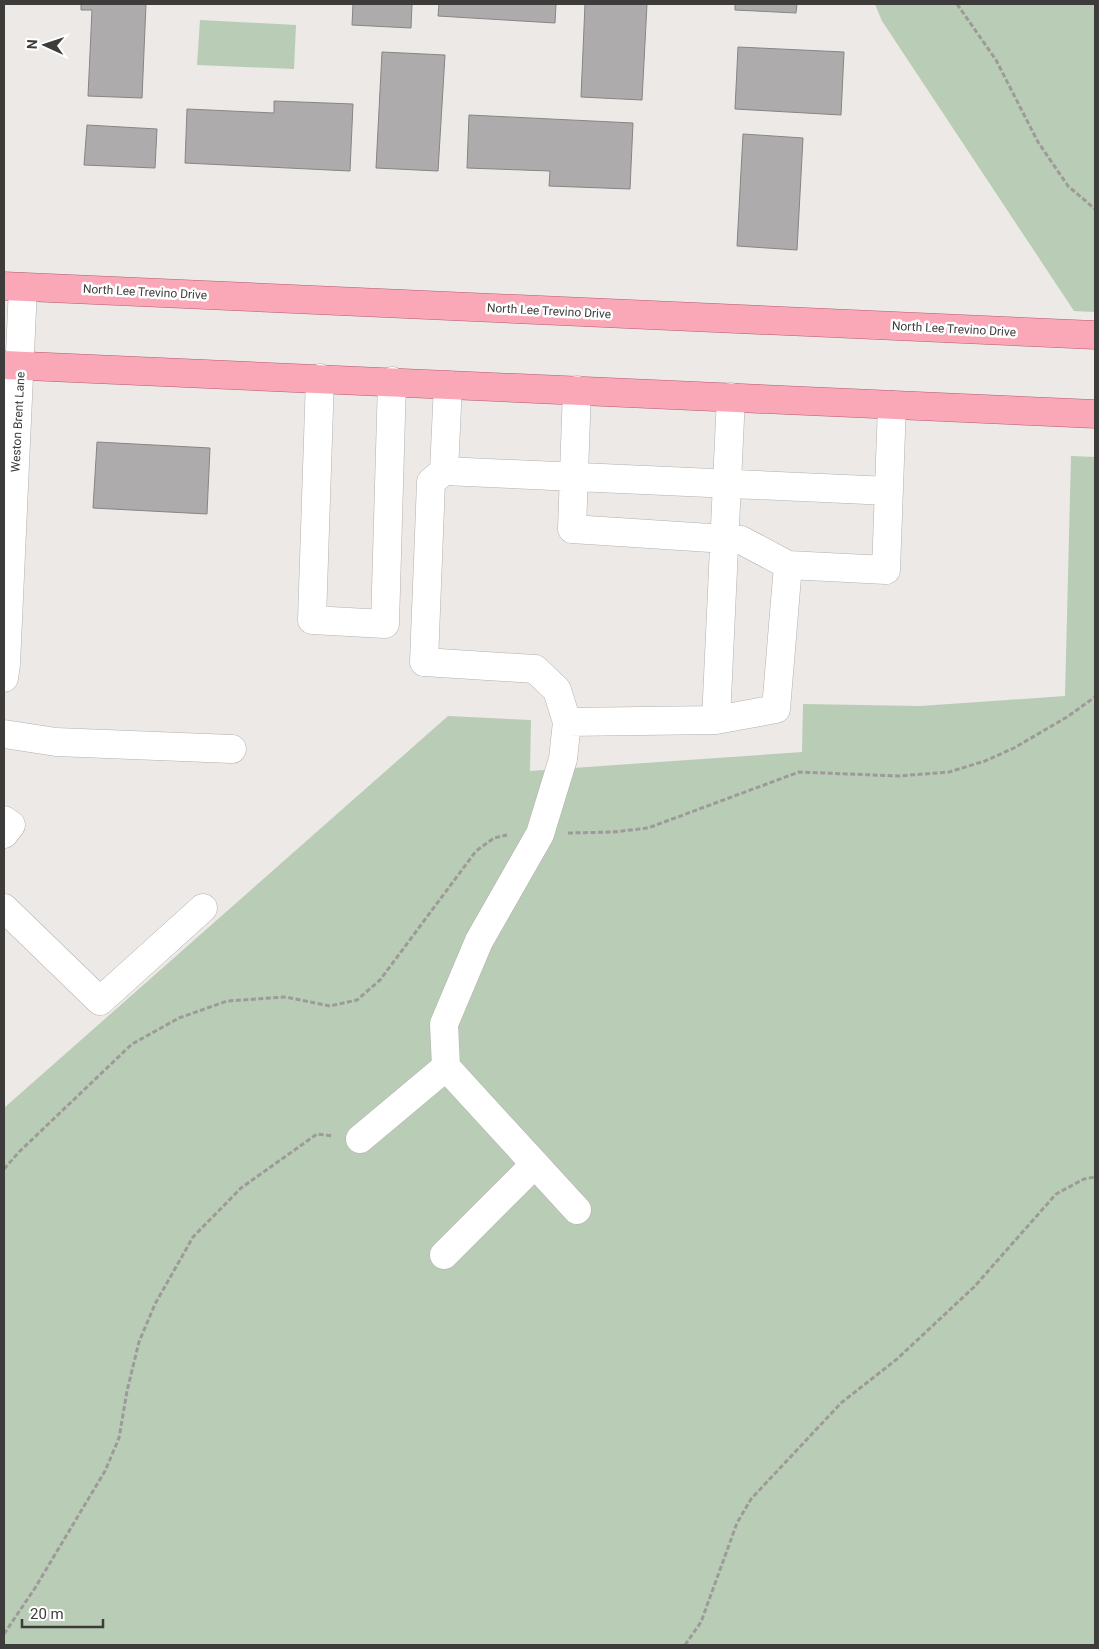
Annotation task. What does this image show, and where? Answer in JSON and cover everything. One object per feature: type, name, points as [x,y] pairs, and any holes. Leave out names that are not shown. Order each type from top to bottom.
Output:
[{"type":"main road","name":"North Lee Trevino Drive","points":[[13,286],[1095,335]]},
{"type":"main road","points":[[12,365],[1095,414]]},
{"type":"street","name":"Weston Brent Lane","points":[[4,678],[13,286]]},
{"type":"street","points":[[320,378],[312,620],[386,624],[392,381]]},
{"type":"street","points":[[444,471],[448,385]]},
{"type":"street","points":[[577,390],[572,529],[742,540],[788,565],[886,570],[892,405]]},
{"type":"street","points":[[716,720],[731,397]]},
{"type":"street","points":[[577,1210],[446,1067],[444,1024],[479,941],[540,834],[563,759],[567,722],[557,690],[535,669],[424,662],[431,482],[444,471],[889,491]]},
{"type":"street","points":[[567,722],[716,720],[776,709],[788,565]]},
{"type":"street","points":[[4,734],[56,742],[232,749]]},
{"type":"street","points":[[4,820],[11,825],[4,834]]},
{"type":"street","points":[[4,908],[100,1001],[203,908]]},
{"type":"street","points":[[360,1139],[446,1067]]},
{"type":"street","points":[[444,1255],[536,1164]]},
{"type":"path","points":[[957,4],[996,60],[1038,142],[1068,186],[1095,209]]},
{"type":"path","points":[[4,1634],[105,1471],[119,1438],[127,1391],[139,1342],[154,1304],[194,1237],[242,1188],[317,1134],[360,1139]]},
{"type":"path","points":[[685,1645],[701,1622],[737,1522],[751,1499],[841,1403],[898,1359],[974,1287],[1056,1194],[1084,1178],[1095,1177]]},
{"type":"green space","points":[[875,4],[1095,4],[1095,312],[1074,311],[882,21]]},
{"type":"green space","points":[[200,20],[296,25],[294,69],[197,65]]},
{"type":"green space","points":[[1071,456],[1095,457],[1095,1645],[4,1645],[4,1108],[448,716],[531,720],[530,771],[802,752],[803,704],[920,706],[1065,696]]},
{"type":"building","points":[[81,4],[146,4],[142,98],[88,96],[92,10],[81,10]]},
{"type":"building","points":[[353,4],[412,4],[411,28],[352,25]]},
{"type":"building","points":[[439,4],[556,4],[555,23],[438,16]]},
{"type":"building","points":[[585,4],[647,4],[642,100],[581,97]]},
{"type":"building","points":[[735,4],[797,4],[796,13],[735,10]]},
{"type":"building","points":[[738,47],[844,52],[841,115],[735,109]]},
{"type":"building","points":[[382,52],[445,55],[438,171],[376,168]]},
{"type":"building","points":[[274,101],[353,104],[350,171],[185,163],[187,109],[274,113]]},
{"type":"building","points":[[469,115],[633,123],[630,189],[549,186],[550,171],[467,168]]},
{"type":"building","points":[[87,125],[157,129],[155,168],[84,165]]},
{"type":"building","points":[[743,134],[803,138],[797,250],[737,246]]},
{"type":"building","points":[[97,442],[210,448],[207,514],[93,508]]}]
